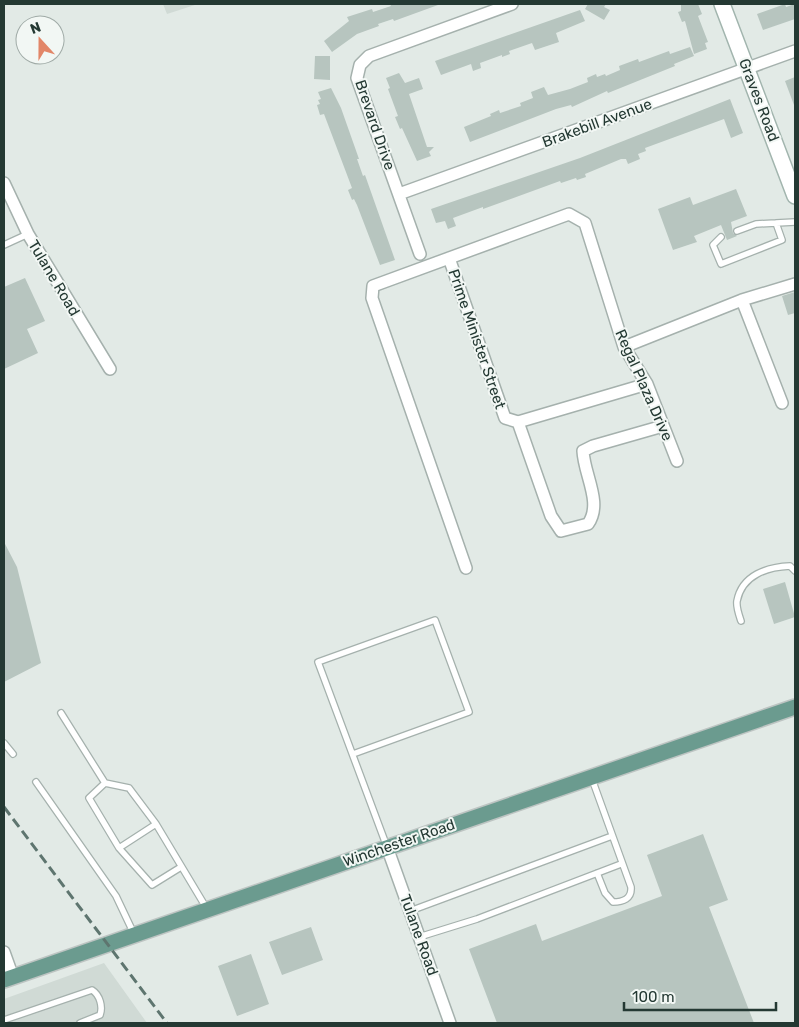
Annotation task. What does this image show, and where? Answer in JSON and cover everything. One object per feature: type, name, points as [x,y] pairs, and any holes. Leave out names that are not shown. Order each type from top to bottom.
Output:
[{"type":"main road","name":"Winchester Road","points":[[8,978],[795,707]]},
{"type":"street","name":"Brevard Drive","points":[[420,254],[357,78],[360,65],[369,56],[512,4]]},
{"type":"street","name":"Graves Road","points":[[722,4],[795,196]]},
{"type":"street","name":"Brakebill Avenue","points":[[400,194],[795,51]]},
{"type":"street","name":"Tulane Road","points":[[4,183],[28,234],[110,369]]},
{"type":"street","name":"Regal Plaza Drive","points":[[449,258],[569,214],[585,222],[624,346],[647,384],[677,461]]},
{"type":"street","name":"Prime Minister Street","points":[[466,568],[372,298],[373,286],[449,258],[505,418],[518,422],[551,516],[561,531],[588,524],[592,518],[595,503],[584,466],[583,451],[593,446],[664,426]]},
{"type":"street","points":[[624,346],[742,300],[795,284]]},
{"type":"street","points":[[742,300],[782,403]]},
{"type":"street","points":[[518,422],[647,384]]},
{"type":"street","name":"Tulane Road","points":[[387,847],[450,1023]]},
{"type":"street","points":[[4,952],[8,978]]},
{"type":"lane","points":[[737,231],[756,224],[795,222]]},
{"type":"lane","points":[[721,237],[713,245],[720,264],[782,240],[776,223]]},
{"type":"lane","points":[[4,245],[28,234]]},
{"type":"lane","points":[[741,621],[737,602],[744,585],[756,573],[783,566],[790,566],[795,571]]},
{"type":"lane","points":[[352,754],[469,712],[435,620],[318,662],[352,754],[387,847]]},
{"type":"lane","points":[[61,713],[105,783],[129,788],[156,824],[207,909]]},
{"type":"lane","points":[[4,743],[13,754]]},
{"type":"lane","points":[[592,777],[631,893],[621,902],[613,902],[608,898],[597,873]]},
{"type":"lane","points":[[36,782],[116,896],[134,934]]},
{"type":"lane","points":[[105,783],[89,798],[119,848],[152,885],[181,867]]},
{"type":"lane","points":[[119,848],[156,824]]},
{"type":"lane","points":[[410,911],[612,836]]},
{"type":"lane","points":[[419,936],[477,919],[622,864]]},
{"type":"lane","points":[[4,1020],[92,990],[96,993],[102,1007],[100,1016],[80,1023]]},
{"type":"shaded area","points":[[163,4],[198,4],[167,14]]},
{"type":"shaded area","points":[[104,963],[147,1023],[4,1023],[4,999]]},
{"type":"building","points":[[390,4],[438,5],[394,21],[393,19],[378,24],[379,26],[357,34],[332,52],[324,41],[349,21],[347,17],[372,9],[373,12],[391,6]]},
{"type":"building","points":[[588,4],[606,4],[604,7],[610,10],[604,20],[585,9]]},
{"type":"building","points":[[681,4],[698,4],[702,14],[698,16],[708,42],[705,43],[707,49],[694,54],[685,21],[682,22],[678,12],[681,11]]},
{"type":"building","points":[[785,4],[786,7],[795,4],[795,19],[763,30],[757,14]]},
{"type":"building","points":[[580,10],[585,21],[556,33],[559,42],[535,50],[532,43],[509,51],[510,54],[480,63],[481,68],[473,71],[471,64],[441,75],[435,61]]},
{"type":"building","points":[[690,47],[694,56],[674,64],[675,66],[608,93],[607,91],[572,107],[571,105],[556,109],[470,142],[464,127],[491,116],[490,114],[499,110],[500,113],[521,106],[520,103],[533,98],[531,92],[544,87],[548,95],[570,89],[588,82],[587,78],[596,74],[597,77],[605,74],[606,76],[620,70],[619,66],[638,59],[639,62],[669,51],[670,54]]},
{"type":"building","points":[[315,56],[330,56],[330,80],[314,79]]},
{"type":"building","points":[[399,73],[405,83],[419,78],[423,89],[409,94],[427,147],[434,147],[429,152],[431,156],[417,161],[395,117],[398,116],[388,89],[390,88],[386,78]]},
{"type":"building","points":[[795,77],[795,105],[794,105],[785,81]]},
{"type":"building","points":[[331,88],[341,108],[363,176],[365,175],[395,260],[380,265],[357,205],[354,199],[352,200],[348,190],[352,188],[324,114],[320,115],[317,105],[320,104],[318,100],[321,99],[318,92]]},
{"type":"building","points":[[730,99],[743,133],[731,138],[724,119],[645,148],[646,151],[638,154],[640,159],[628,164],[626,159],[621,159],[585,174],[586,177],[561,183],[560,181],[453,218],[456,226],[448,229],[445,221],[436,223],[431,209],[580,158]]},
{"type":"building","points":[[736,189],[747,216],[731,222],[733,233],[737,236],[727,240],[721,225],[694,236],[697,242],[673,250],[658,209],[690,197],[693,205]]},
{"type":"building","points":[[25,278],[45,321],[27,329],[38,353],[4,369],[4,287]]},
{"type":"building","points":[[795,292],[795,313],[788,315],[782,296]]},
{"type":"building","points":[[4,542],[17,567],[41,663],[4,682]]},
{"type":"building","points":[[785,582],[795,617],[774,624],[763,589]]},
{"type":"building","points":[[703,834],[728,900],[709,907],[754,1023],[497,1023],[469,949],[536,924],[542,941],[662,896],[647,855]]},
{"type":"building","points":[[311,927],[323,960],[282,975],[269,942]]},
{"type":"building","points":[[251,954],[269,1004],[237,1016],[218,966]]},
{"type":"railway","points":[[4,807],[167,1023]]}]
